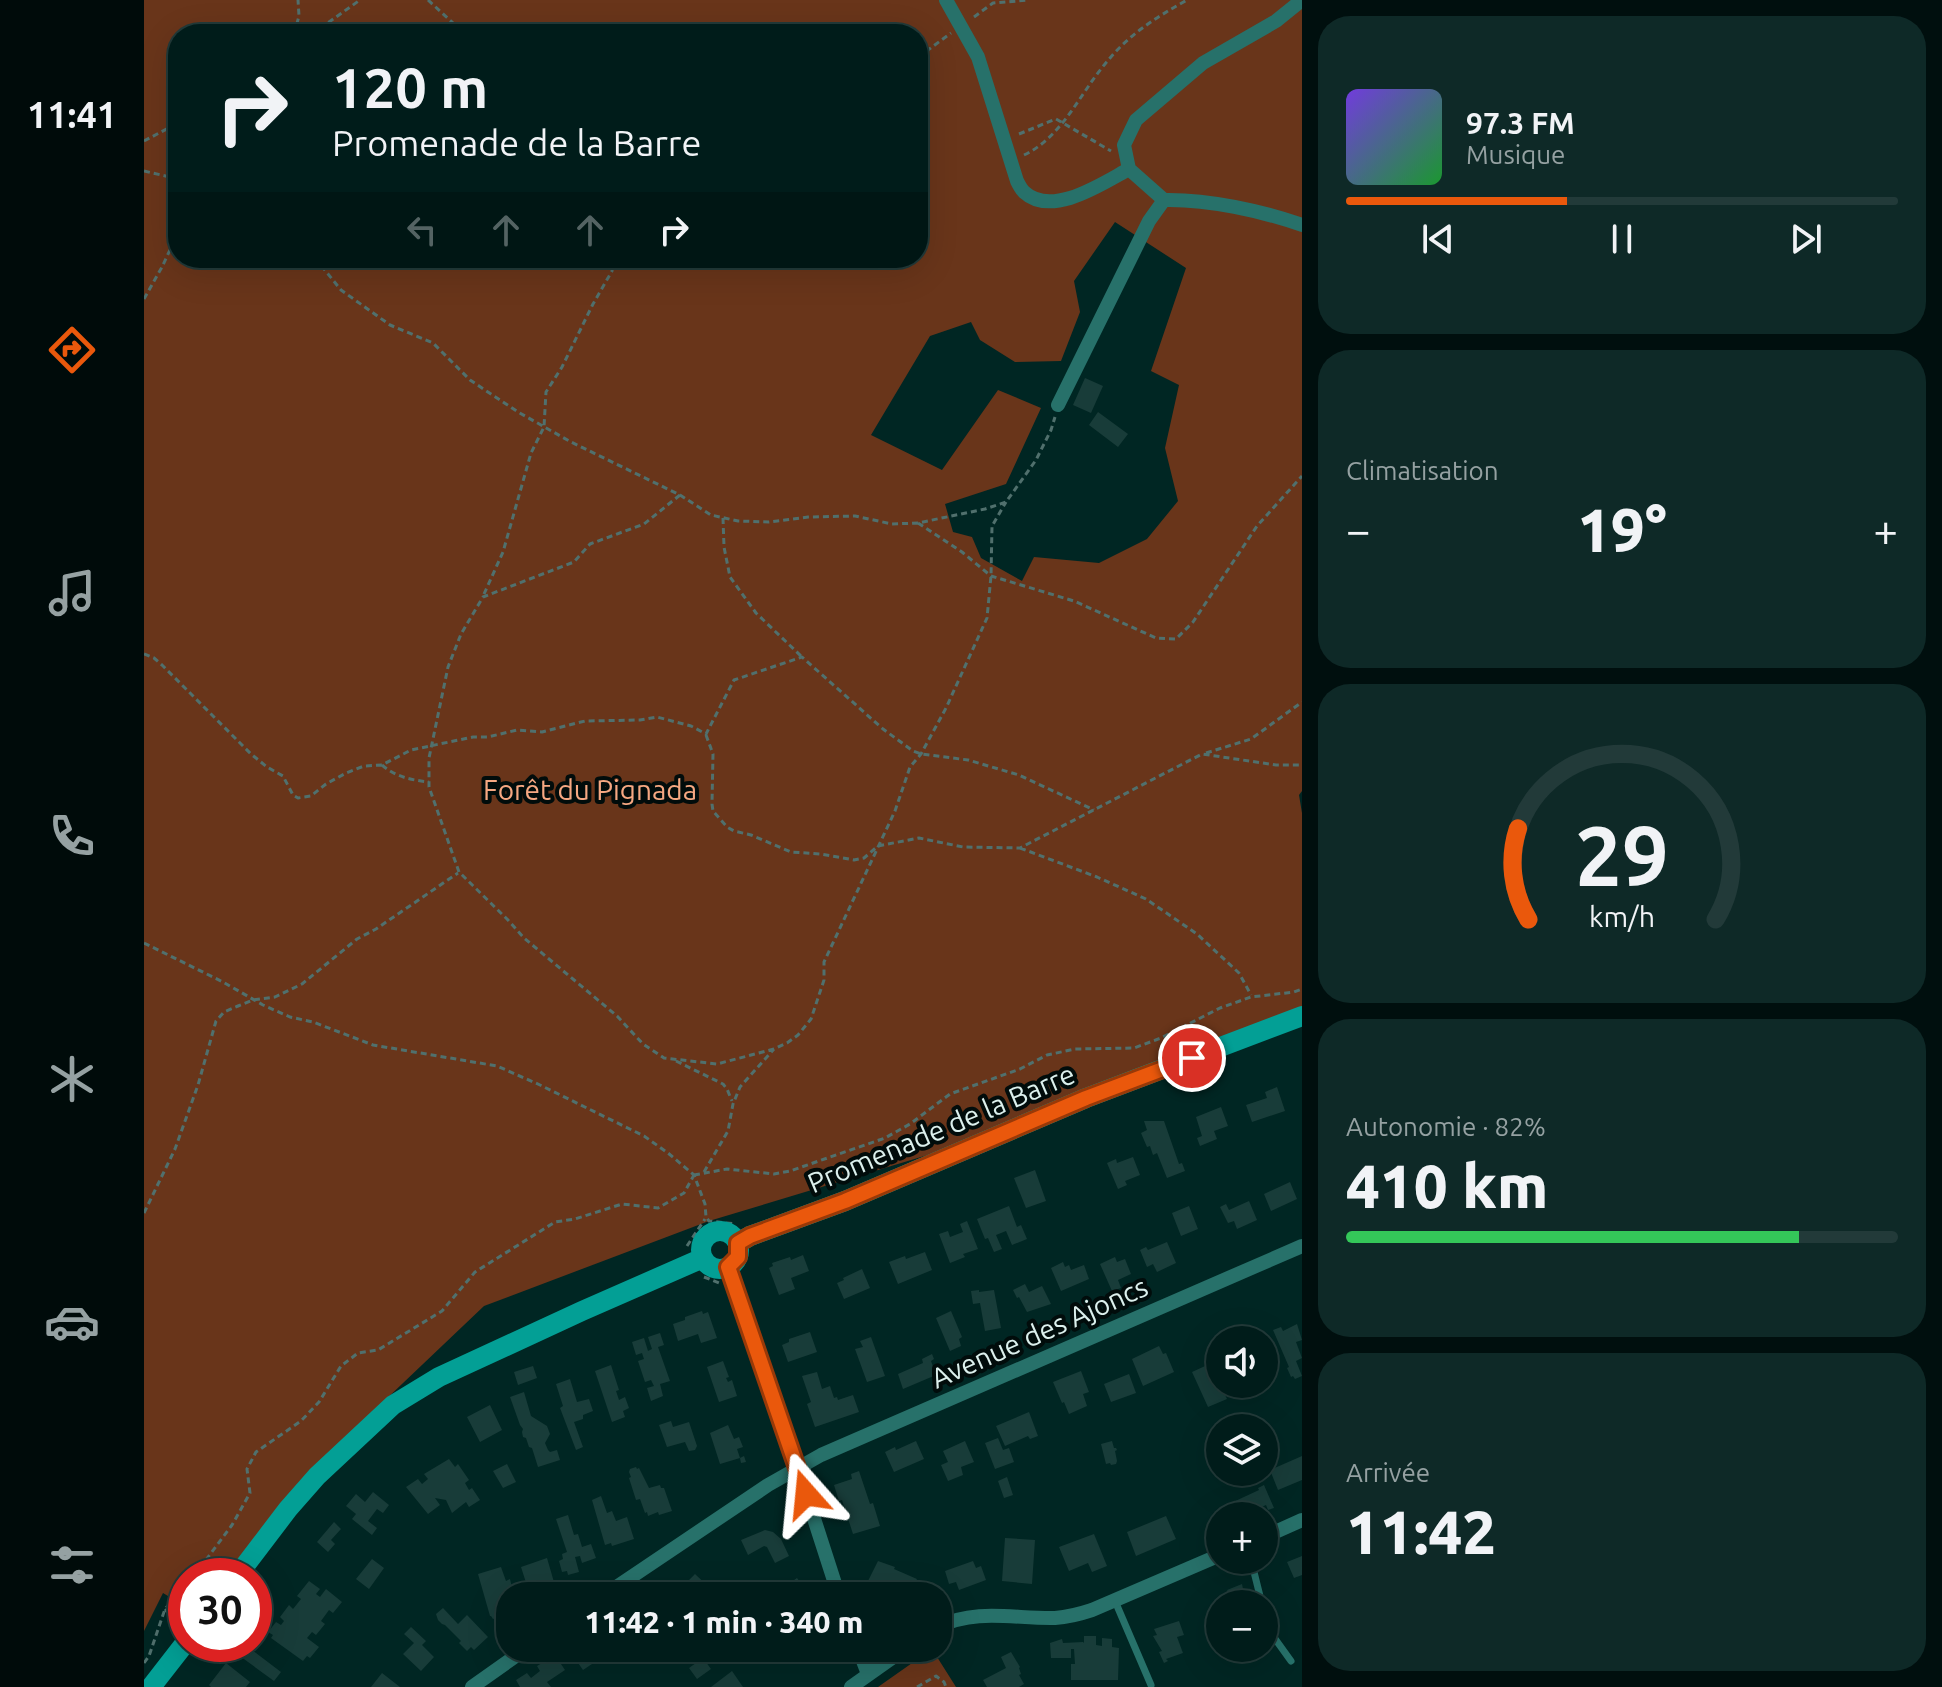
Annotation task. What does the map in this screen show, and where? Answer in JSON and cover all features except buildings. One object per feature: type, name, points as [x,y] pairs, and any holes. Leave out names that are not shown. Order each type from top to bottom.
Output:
[{"type":"main road","name":"Promenade de la Barre","points":[[744,1240],[823,1203],[1302,1016]]},
{"type":"main road","points":[[251,1558],[317,1476],[393,1405],[439,1377],[582,1311],[694,1253],[711,1233],[724,1231],[744,1240],[738,1257],[728,1267],[717,1268],[694,1253]]},
{"type":"main road","points":[[151,1687],[170,1662]]},
{"type":"street","points":[[946,0],[978,57],[1017,181],[1025,193],[1045,202],[1066,199],[1129,169]]},
{"type":"street","points":[[1302,0],[1276,21],[1203,63],[1136,120],[1124,145],[1129,169],[1164,200],[1183,200],[1272,215],[1302,225]]},
{"type":"street","points":[[1058,405],[1149,221],[1164,200]]},
{"type":"street","name":"Avenue des Ajoncs","points":[[624,1582],[768,1485],[821,1455],[1302,1246]]},
{"type":"street","points":[[728,1267],[834,1582]]},
{"type":"street","points":[[1278,1531],[1302,1520]]},
{"type":"street","points":[[952,1620],[977,1615],[1072,1616],[1115,1601],[1206,1561]]},
{"type":"street","points":[[472,1687],[507,1662]]},
{"type":"street","points":[[863,1662],[868,1674]]},
{"type":"street","points":[[851,1687],[886,1662]]},
{"type":"lane","points":[[1115,1601],[1151,1685]]},
{"type":"lane","points":[[1278,1643],[1291,1661]]},
{"type":"path","points":[[297,24],[298,0]]},
{"type":"path","points":[[326,24],[360,0]]},
{"type":"path","points":[[428,0],[454,24]]},
{"type":"path","points":[[1011,161],[1049,139],[1103,65],[1127,39],[1151,20],[1187,0]]},
{"type":"path","points":[[1004,140],[1056,119],[1103,147],[1126,153]]},
{"type":"path","points":[[144,141],[168,128]]},
{"type":"path","points":[[144,171],[168,177]]},
{"type":"path","points":[[144,299],[168,254]]},
{"type":"path","points":[[323,268],[341,290],[390,325],[433,343],[470,380],[518,412],[680,495],[711,515],[738,521],[855,516],[892,524],[918,523],[1006,502]]},
{"type":"path","points":[[612,268],[546,392],[544,427],[531,453],[503,552],[483,597],[461,634],[448,667],[428,766],[429,782],[459,872],[524,938],[617,1016],[643,1044],[656,1054],[723,1084],[733,1104]]},
{"type":"path","points":[[672,1060],[717,1064],[774,1049],[798,1035],[811,1019],[824,980],[824,962],[895,811],[910,767],[921,754],[946,708],[987,618],[992,526],[1036,460],[1051,430],[1058,405]]},
{"type":"path","points":[[918,523],[991,576],[1074,601],[1156,638],[1176,639],[1193,622],[1257,526],[1302,476]]},
{"type":"path","points":[[483,597],[574,562],[590,544],[644,524],[680,495]]},
{"type":"path","points":[[723,518],[724,547],[730,577],[756,613],[883,729],[913,751],[968,760],[1019,775],[1094,810]]},
{"type":"path","points":[[144,654],[162,665],[260,762],[283,776],[293,795],[298,798],[311,796],[326,784],[364,766],[382,765],[411,750],[473,737],[517,730],[542,732],[585,721],[657,717],[691,726],[706,734],[713,754],[713,811],[734,831],[791,852],[854,860],[864,858],[878,846],[919,838],[963,847],[1020,848],[1146,899],[1197,934],[1239,973],[1251,997]]},
{"type":"path","points":[[706,734],[734,680],[802,657]]},
{"type":"path","points":[[1020,848],[1202,754],[1251,739],[1302,702]]},
{"type":"path","points":[[1202,754],[1276,765],[1302,765]]},
{"type":"path","points":[[382,765],[407,779],[429,782]]},
{"type":"path","points":[[144,1213],[180,1136],[216,1021],[224,1012],[253,1000],[275,997],[302,984],[357,939],[459,872]]},
{"type":"path","points":[[144,943],[290,1017],[313,1022],[373,1045],[497,1066],[644,1136],[694,1175],[705,1204],[706,1217],[694,1253]]},
{"type":"path","points":[[207,1558],[232,1525],[250,1493],[247,1469],[256,1452],[301,1421],[319,1402],[341,1366],[358,1353],[378,1350],[442,1311],[475,1272],[555,1222],[622,1204],[658,1208],[684,1193],[694,1175],[727,1169],[774,1174],[790,1171],[885,1138],[910,1124],[950,1094],[1020,1069],[1047,1055],[1075,1049],[1134,1048],[1251,997],[1302,989]]},
{"type":"path","points":[[704,1173],[728,1131],[740,1087],[774,1049]]},
{"type":"path","points":[[706,1217],[709,1221],[741,1224],[744,1240]]},
{"type":"path","points":[[144,1663],[168,1606]]},
{"type":"path","points":[[165,1609],[168,1612]]},
{"type":"path","points":[[917,1687],[936,1676],[946,1687]]},
{"type":"green space","name":"Forêt du Pignada","points":[[144,0],[1302,0],[1302,791],[1299,795],[1302,813],[1302,1012],[1037,1122],[709,1221],[484,1306],[300,1481],[239,1558],[168,1558],[168,1596],[163,1593],[144,1631]],"holes":[[[1115,222],[1186,268],[1151,371],[1179,385],[1165,448],[1178,501],[1147,539],[1099,563],[1034,557],[1022,581],[981,558],[972,537],[953,532],[945,504],[1006,484],[1041,408],[998,390],[942,470],[871,435],[930,336],[971,322],[980,340],[1015,362],[1061,361],[1080,312],[1074,281]]]},
{"type":"green space","points":[[914,1662],[940,1662],[956,1687],[878,1687]]},
{"type":"route","points":[[806,1494],[728,1267],[738,1257],[738,1243],[1086,1098],[1192,1058]]}]
